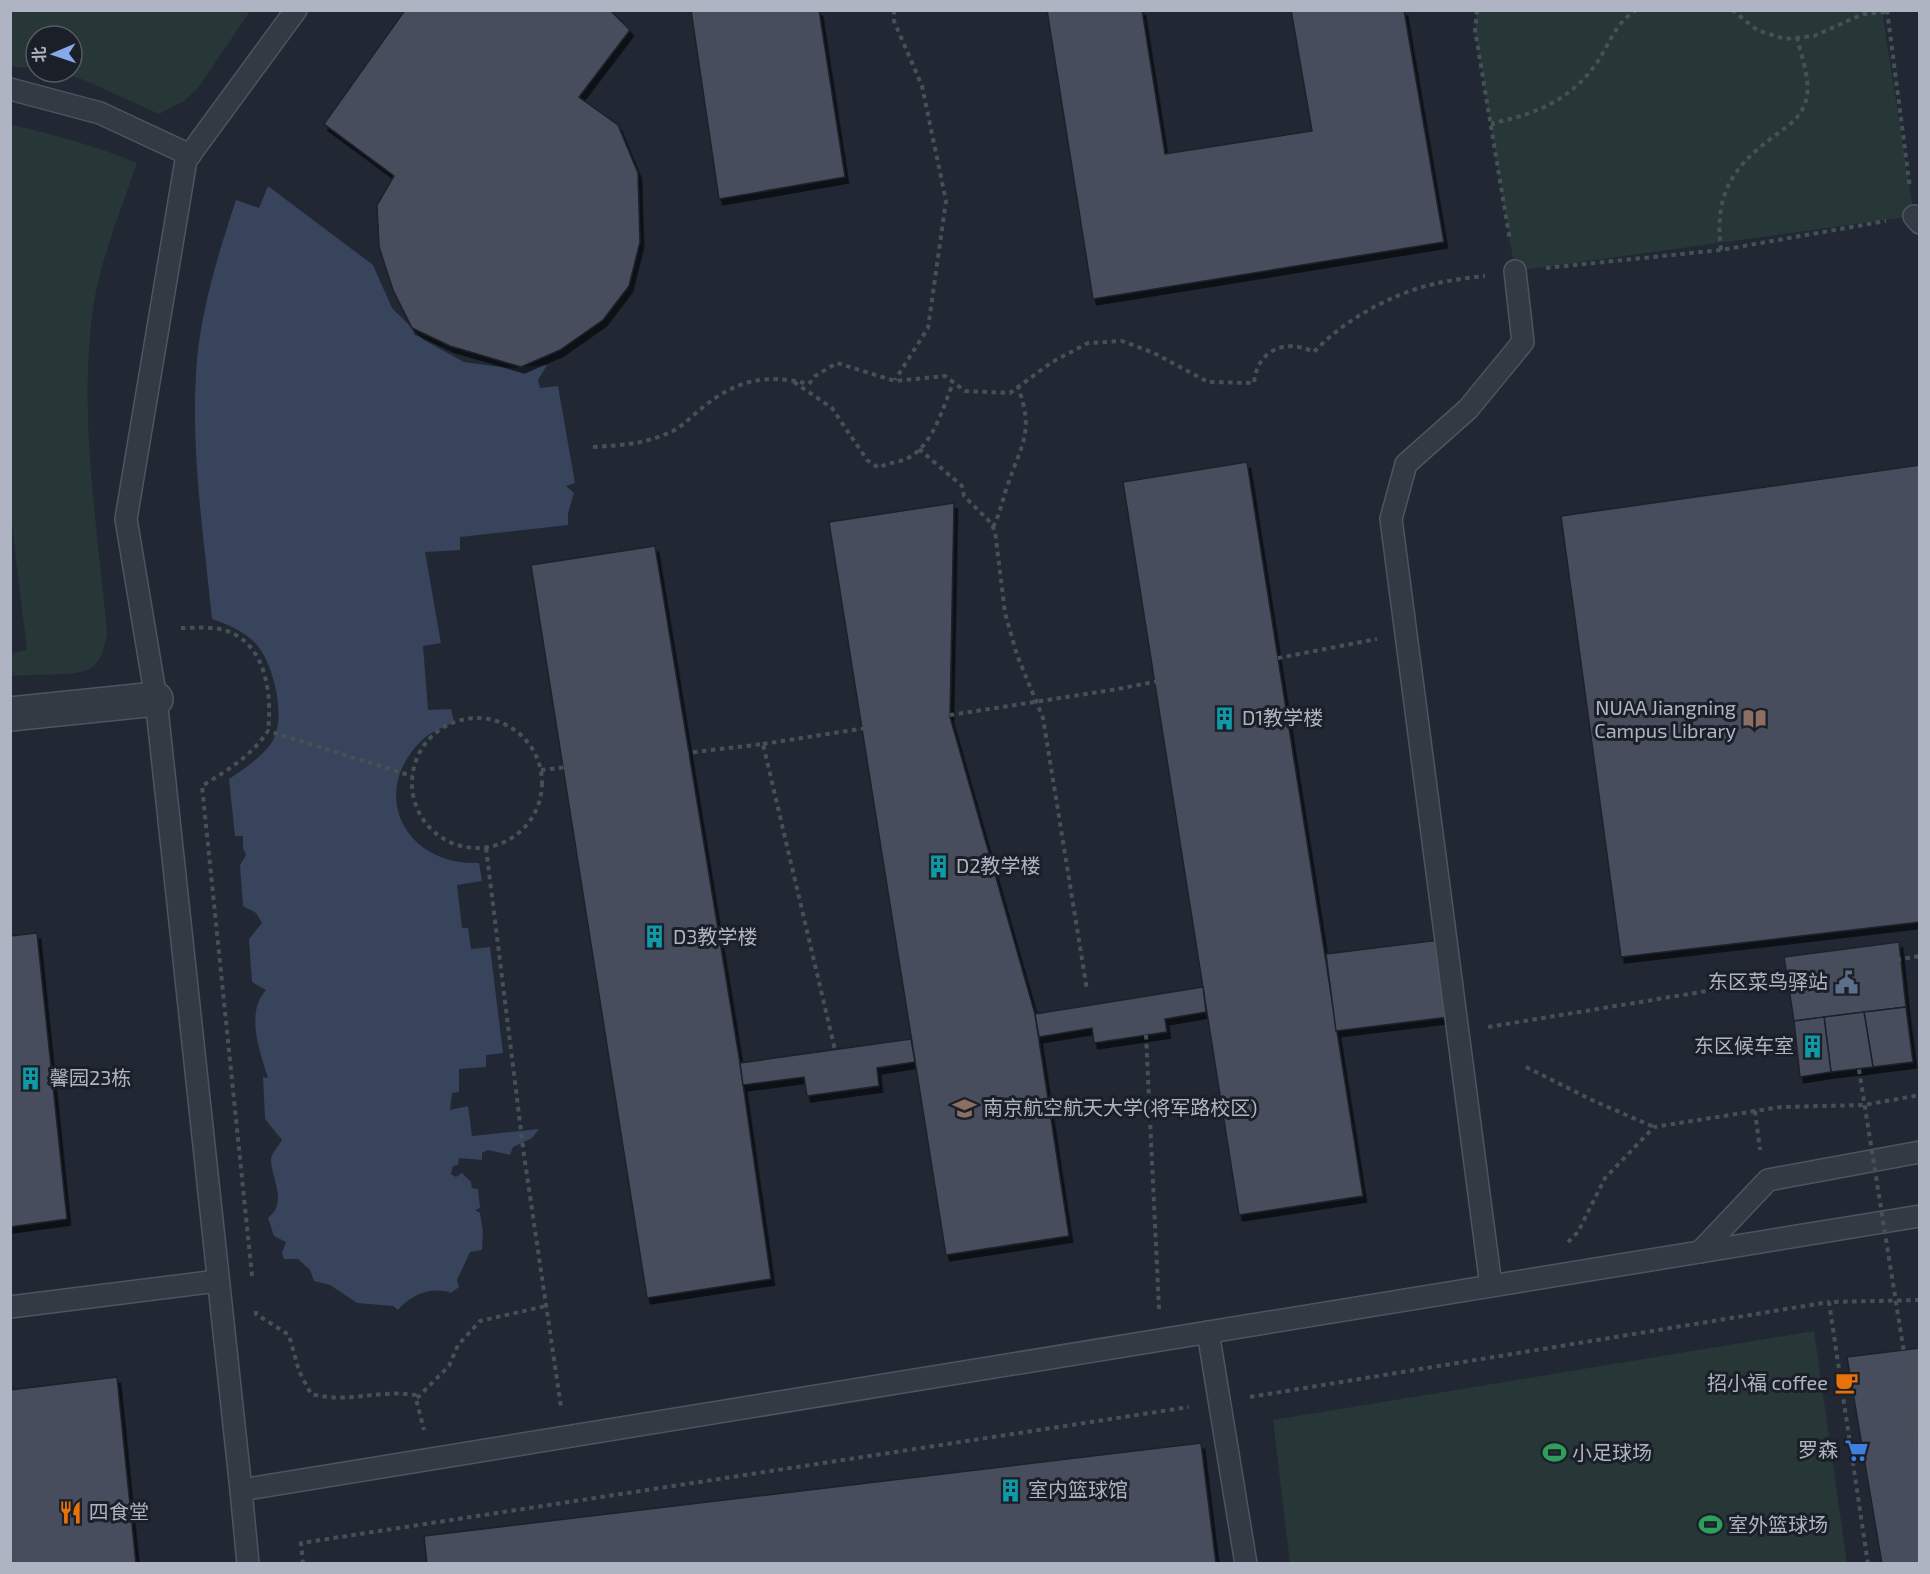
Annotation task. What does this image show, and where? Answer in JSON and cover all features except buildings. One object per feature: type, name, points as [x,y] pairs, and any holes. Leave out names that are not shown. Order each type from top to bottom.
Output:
[{"type":"street","points":[[10,714],[156,699]]},
{"type":"lane","points":[[248,1563],[156,699],[126,519],[186,160],[296,10]]},
{"type":"lane","points":[[10,89],[100,113],[190,155]]},
{"type":"lane","points":[[1491,1286],[1391,519],[1406,464],[1468,409],[1523,342],[1515,271]]},
{"type":"lane","points":[[1700,1252],[1768,1180],[1920,1152]]},
{"type":"lane","points":[[241,1490],[1920,1216]]},
{"type":"lane","points":[[10,1307],[217,1281]]},
{"type":"lane","points":[[1208,1332],[1246,1563]]},
{"type":"path","points":[[894,10],[894,21],[922,86],[946,201],[928,328],[895,381]]},
{"type":"path","points":[[1477,10],[1475,30],[1515,271]]},
{"type":"path","points":[[1493,136],[1493,123],[1530,115],[1554,104],[1569,93],[1598,61],[1618,28],[1636,10]]},
{"type":"path","points":[[593,447],[642,444],[676,429],[724,391],[741,383],[753,380],[791,380],[809,384],[815,376],[837,363],[895,381],[945,376],[965,391],[1010,393],[1052,362],[1088,343],[1122,342],[1154,352],[1208,382],[1254,383],[1260,362],[1279,346],[1301,346],[1314,352],[1356,317],[1396,297],[1434,284],[1515,271],[1721,250],[1917,219],[1887,11],[1863,14],[1814,36],[1785,39],[1757,30],[1732,10]]},
{"type":"path","points":[[1721,250],[1719,215],[1732,178],[1756,150],[1794,123],[1807,97],[1808,83],[1797,37]]},
{"type":"path","points":[[791,380],[832,408],[867,460],[879,468],[889,462],[906,459],[925,444],[953,382]]},
{"type":"path","points":[[993,528],[1001,513],[1006,489],[1027,436],[1025,407],[1018,387]]},
{"type":"path","points":[[919,448],[962,486],[964,496],[993,528],[1005,613],[1034,702],[1043,718],[1086,990]]},
{"type":"path","points":[[181,628],[227,631],[251,648],[266,680],[270,712],[268,731],[259,744],[222,774],[202,786],[252,1279]]},
{"type":"path","points":[[541,770],[763,744],[1112,690],[1406,634]]},
{"type":"path","points":[[480,718],[501,723],[519,734],[533,750],[541,770],[541,791],[536,812],[523,829],[506,842],[486,848],[467,848],[448,842],[431,831],[419,815],[413,796],[412,776],[417,758],[426,742],[439,730],[459,720],[480,718]]},
{"type":"path","points":[[268,731],[412,776]]},
{"type":"path","points":[[763,744],[835,1050]]},
{"type":"path","points":[[486,848],[524,1155],[566,1438]]},
{"type":"path","points":[[1458,1032],[1920,956]]},
{"type":"path","points":[[1842,963],[1909,1384],[1920,1498]]},
{"type":"path","points":[[1146,1035],[1161,1340]]},
{"type":"path","points":[[1526,1067],[1654,1128],[1781,1107],[1864,1105],[1920,1095]]},
{"type":"path","points":[[1525,1281],[1578,1232],[1605,1178],[1654,1128]]},
{"type":"path","points":[[303,1563],[301,1543],[1220,1402],[1829,1302],[1920,1300]]},
{"type":"path","points":[[1829,1302],[1868,1563]]},
{"type":"path","points":[[255,1303],[256,1314],[289,1335],[299,1371],[311,1394],[333,1400],[393,1391],[416,1395],[431,1460]]},
{"type":"path","points":[[416,1398],[449,1366],[458,1345],[480,1321],[546,1306]]},
{"type":"path","points":[[1909,1384],[1920,1383]]},
{"type":"shaded area","points":[[11,10],[250,10],[198,88],[184,101],[159,114],[84,80],[84,24],[24,24],[24,68],[11,67]]},
{"type":"shaded area","points":[[1477,10],[1882,11],[1914,216],[1515,271],[1475,30]]},
{"type":"shaded area","points":[[10,124],[91,146],[137,163],[109,243],[98,284],[88,363],[91,479],[107,633],[103,649],[95,665],[85,671],[69,674],[11,676],[11,653],[27,650],[10,509]]},
{"type":"shaded area","name":"小足球场","points":[[1814,1331],[1847,1563],[1290,1563],[1273,1420]]},
{"type":"water","points":[[268,186],[373,265],[392,308],[424,340],[464,362],[508,368],[547,365],[538,380],[540,388],[558,386],[575,483],[566,486],[574,493],[568,513],[568,525],[460,537],[460,550],[425,552],[441,643],[423,646],[428,710],[451,709],[454,722],[425,737],[406,761],[397,782],[397,803],[402,823],[414,840],[432,853],[453,861],[479,863],[482,881],[457,885],[462,928],[468,928],[471,949],[490,947],[503,1053],[486,1055],[486,1067],[459,1069],[459,1092],[452,1093],[450,1110],[468,1106],[472,1136],[539,1129],[532,1138],[513,1147],[510,1155],[488,1150],[482,1153],[482,1160],[459,1158],[458,1165],[453,1166],[451,1174],[456,1177],[462,1173],[471,1182],[472,1188],[478,1189],[480,1208],[475,1210],[480,1213],[483,1232],[482,1250],[470,1252],[457,1280],[459,1287],[451,1293],[429,1291],[422,1293],[409,1300],[398,1310],[393,1306],[357,1303],[330,1285],[314,1281],[310,1270],[298,1259],[284,1259],[282,1253],[286,1242],[274,1236],[268,1218],[274,1212],[278,1198],[271,1157],[282,1140],[265,1119],[263,1077],[268,1078],[258,1045],[255,1021],[256,1010],[266,990],[252,982],[249,939],[262,923],[256,913],[243,906],[240,865],[246,855],[243,848],[243,836],[235,836],[229,779],[258,757],[272,742],[278,721],[277,696],[267,661],[258,646],[240,631],[212,619],[199,496],[195,404],[198,351],[205,307],[236,200],[259,208]]},
{"type":"place","name":"D1教学楼","points":[[1224,718]]},
{"type":"place","name":"NUAA Jiangning Campus Library","points":[[1754,719]]},
{"type":"place","name":"D2教学楼","points":[[938,866]]},
{"type":"place","name":"D3教学楼","points":[[655,937]]},
{"type":"place","name":"东区菜鸟驿站","points":[[1846,982]]},
{"type":"place","name":"东区候车室","points":[[1812,1046]]},
{"type":"place","name":"馨园23栋","points":[[31,1078]]},
{"type":"place","name":"南京航空航天大学(将军路校区)","points":[[965,1108]]},
{"type":"place","name":"招小福 coffee","points":[[1846,1383]]},
{"type":"place","name":"罗森","points":[[1856,1450]]},
{"type":"place","name":"小足球场","points":[[1554,1453]]},
{"type":"place","name":"室内篮球馆","points":[[1010,1490]]},
{"type":"place","name":"四食堂","points":[[71,1512]]},
{"type":"place","name":"室外篮球场","points":[[1710,1525]]}]
